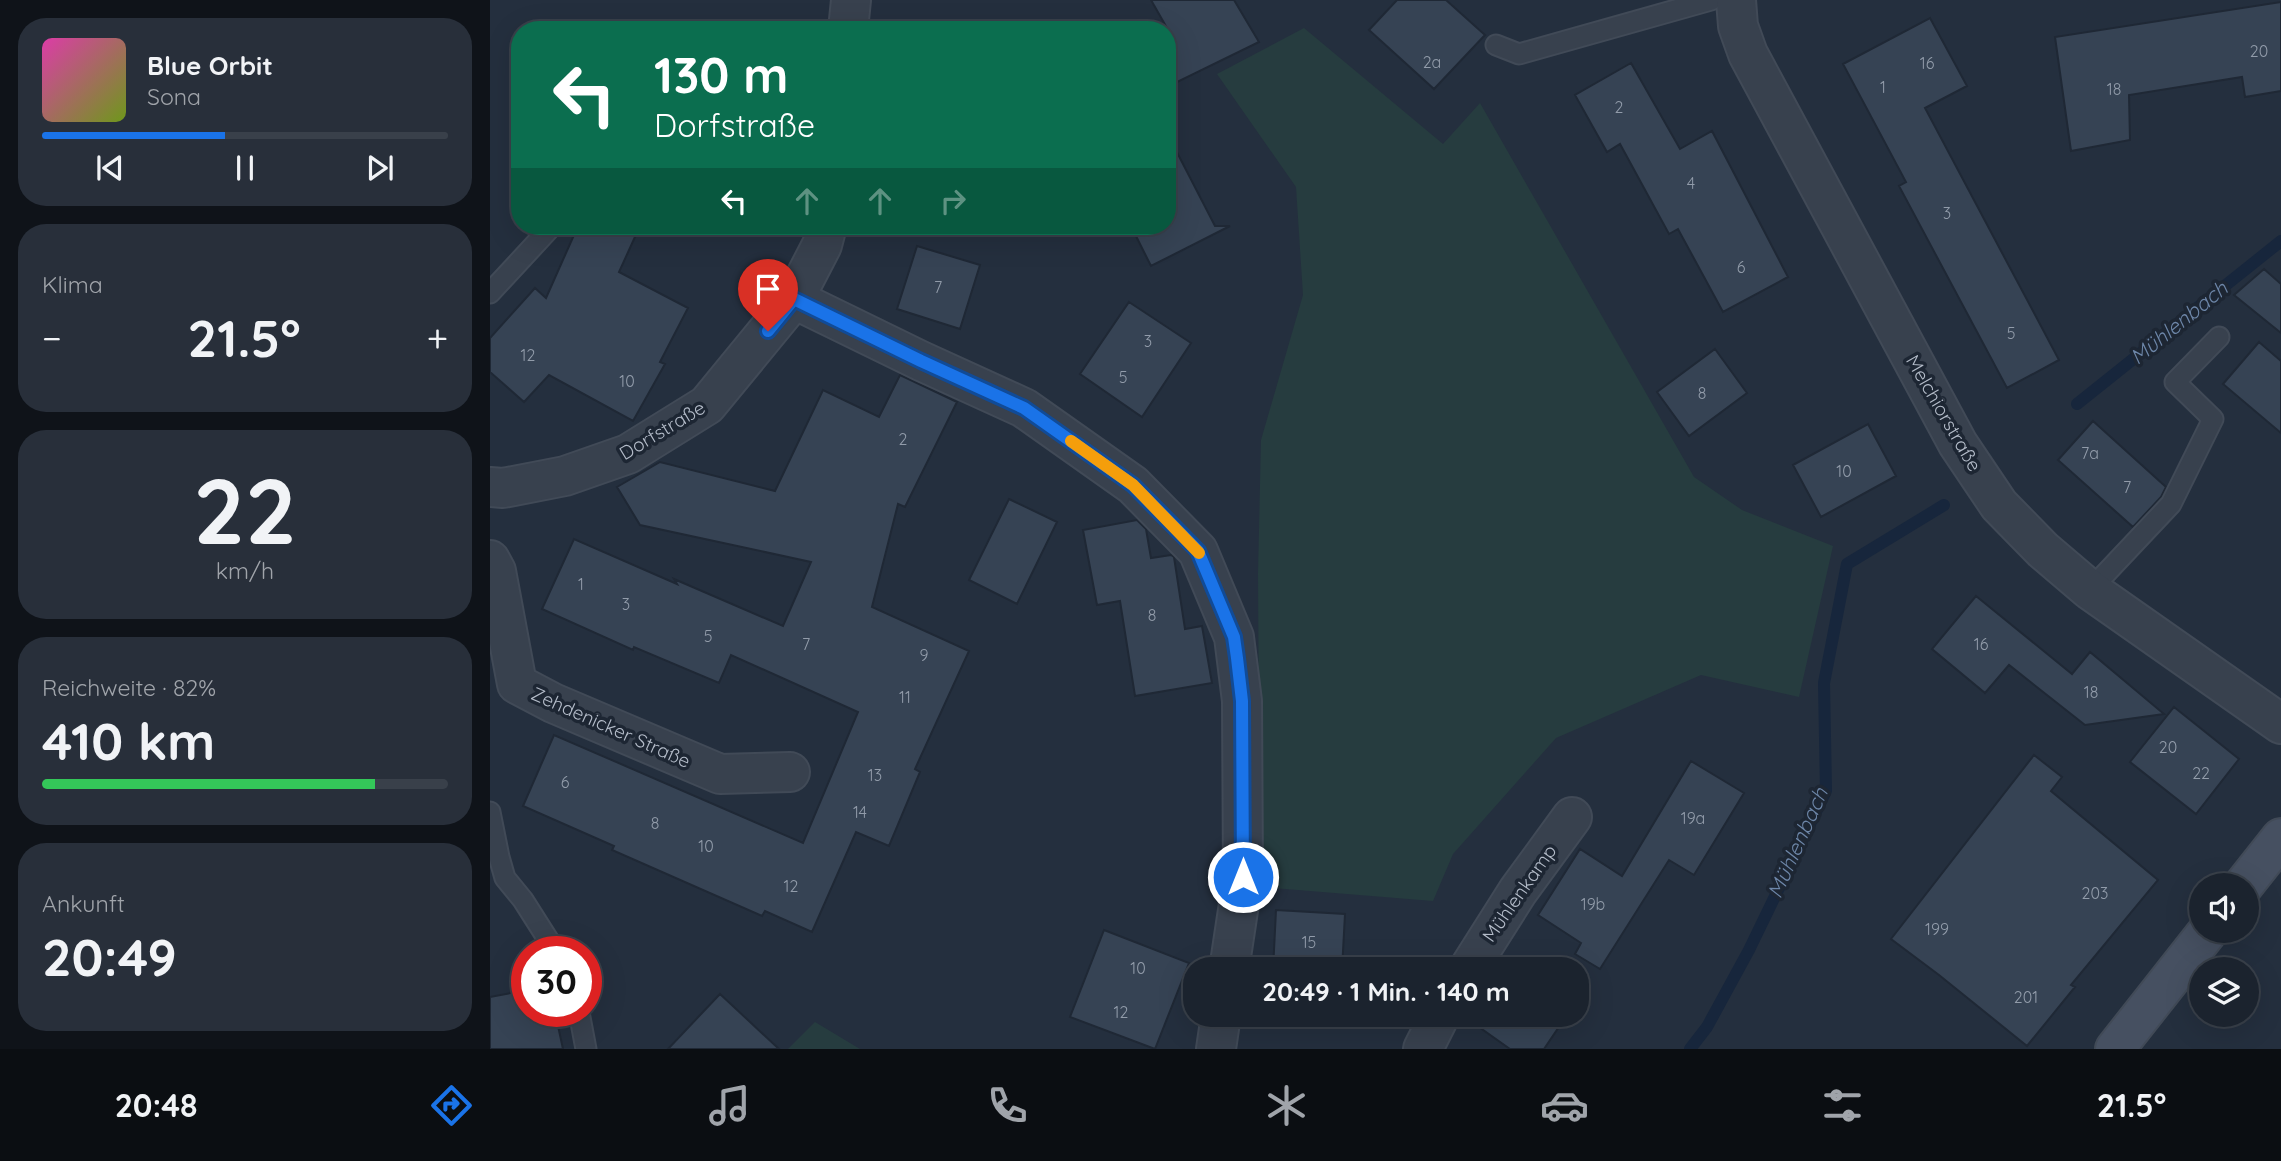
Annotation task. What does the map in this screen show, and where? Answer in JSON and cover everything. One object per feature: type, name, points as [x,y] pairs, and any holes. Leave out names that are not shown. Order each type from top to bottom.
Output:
[{"type":"street","points":[[849,21],[851,0]]},
{"type":"street","name":"Melchiorstraße","points":[[1736,0],[1738,26],[1748,54],[1958,444],[2000,505],[2043,550],[2090,590],[2281,724]]},
{"type":"street","name":"Dorfstraße","points":[[490,487],[503,488],[565,476],[628,454],[707,405],[794,299],[825,235]]},
{"type":"street","points":[[794,299],[1024,408],[1133,485],[1198,551],[1234,637],[1242,701],[1243,877],[1230,957]]},
{"type":"street","name":"Zehdenicker Straße","points":[[490,561],[496,571],[517,684],[553,703],[720,774],[790,772]]},
{"type":"street","name":"Mühlenkamp","points":[[1476,957],[1518,891],[1572,817]]},
{"type":"street","points":[[2254,873],[2281,838]]},
{"type":"street","points":[[2115,1049],[2199,943]]},
{"type":"street","points":[[1216,1049],[1219,1027]]},
{"type":"street","points":[[1423,1049],[1434,1027]]},
{"type":"lane","points":[[1496,45],[1519,54],[1711,0]]},
{"type":"lane","points":[[490,293],[544,235]]},
{"type":"lane","points":[[2090,590],[2171,504],[2213,419],[2175,382],[2219,337]]},
{"type":"lane","points":[[490,812],[505,878],[546,936]]},
{"type":"lane","points":[[582,1027],[586,1049]]},
{"type":"green space","points":[[1304,28],[1443,144],[1480,103],[1694,477],[1742,510],[1833,546],[1799,697],[1701,675],[1556,738],[1453,854],[1433,901],[1260,887],[1258,574],[1261,440],[1303,295],[1296,187],[1217,74]]},
{"type":"green space","points":[[815,1022],[860,1049],[788,1049]]},
{"type":"building","points":[[1151,0],[1234,0],[1259,42],[1176,83],[1176,21],[1163,21]]},
{"type":"building","points":[[1397,0],[1446,0],[1485,35],[1434,89],[1369,30]]},
{"type":"building","points":[[2281,2],[2281,91],[2245,97],[2242,77],[2129,95],[2130,140],[2071,151],[2055,37]]},
{"type":"building","points":[[1930,18],[1967,86],[1925,108],[2059,360],[2007,388],[1899,186],[1906,182],[1843,64]]},
{"type":"building","points":[[1631,63],[1680,149],[1712,131],[1788,277],[1723,312],[1678,229],[1669,234],[1620,144],[1607,152],[1575,95]]},
{"type":"building","points":[[1176,150],[1215,226],[1230,226],[1151,266],[1136,235],[1176,235]]},
{"type":"building","points":[[574,235],[636,235],[619,272],[688,308],[660,362],[665,364],[633,421],[549,375],[524,402],[490,372],[490,338],[535,288],[546,298]]},
{"type":"building","points":[[917,246],[980,265],[960,329],[897,309]]},
{"type":"building","points":[[2264,269],[2281,284],[2281,333],[2234,295]]},
{"type":"building","points":[[1129,302],[1191,343],[1142,417],[1080,374]]},
{"type":"building","points":[[2259,342],[2281,361],[2281,433],[2223,384]]},
{"type":"building","points":[[1715,349],[1747,393],[1689,436],[1657,392]]},
{"type":"building","points":[[900,375],[957,402],[905,507],[898,504],[872,607],[969,651],[915,769],[920,772],[889,846],[856,832],[812,932],[765,911],[762,916],[612,850],[614,846],[523,806],[554,735],[803,843],[858,712],[731,655],[719,683],[634,647],[633,650],[542,609],[574,539],[783,626],[811,562],[640,525],[617,487],[660,462],[775,491],[823,390],[879,417]]},
{"type":"building","points":[[2093,421],[2166,487],[2161,497],[2133,527],[2058,460]]},
{"type":"building","points":[[1868,424],[1896,476],[1821,517],[1793,465]]},
{"type":"building","points":[[1009,499],[1057,522],[1017,604],[969,580]]},
{"type":"building","points":[[1137,520],[1146,529],[1151,558],[1171,555],[1174,557],[1185,629],[1202,626],[1212,683],[1135,696],[1120,601],[1097,605],[1083,530]]},
{"type":"building","points":[[1976,596],[2072,674],[2090,652],[2164,714],[2085,725],[2009,665],[1985,693],[1932,649]]},
{"type":"building","points":[[2174,707],[2239,759],[2196,814],[2130,762]]},
{"type":"building","points":[[2034,755],[2062,777],[2051,791],[2158,880],[2071,985],[2075,987],[2027,1046],[1891,939]]},
{"type":"building","points":[[1691,761],[1744,793],[1694,875],[1669,860],[1600,969],[1589,962],[1589,957],[1575,954],[1581,943],[1538,915],[1580,849],[1622,876]]},
{"type":"building","points":[[1276,910],[1345,914],[1343,957],[1274,957]]},
{"type":"building","points":[[1104,930],[1183,961],[1183,978],[1155,1049],[1070,1017]]},
{"type":"building","points":[[511,993],[511,1027],[558,1027],[563,1049],[490,1049],[490,997]]},
{"type":"building","points":[[720,994],[779,1049],[668,1049]]},
{"type":"building","points":[[1479,1027],[1559,1027],[1544,1049],[1510,1049]]},
{"type":"waterway","name":"Mühlenbach","points":[[2077,404],[2281,241]]},
{"type":"waterway","name":"Mühlenbach","points":[[1690,1049],[1707,1027],[1749,950],[1826,791],[1824,683],[1847,564],[1944,505]]},
{"type":"slow traffic","points":[[1071,441],[1133,485],[1199,553]]},
{"type":"route","points":[[768,331],[794,299],[1024,408],[1133,485],[1198,551],[1234,637],[1237,658],[1242,701],[1243,877]]}]
